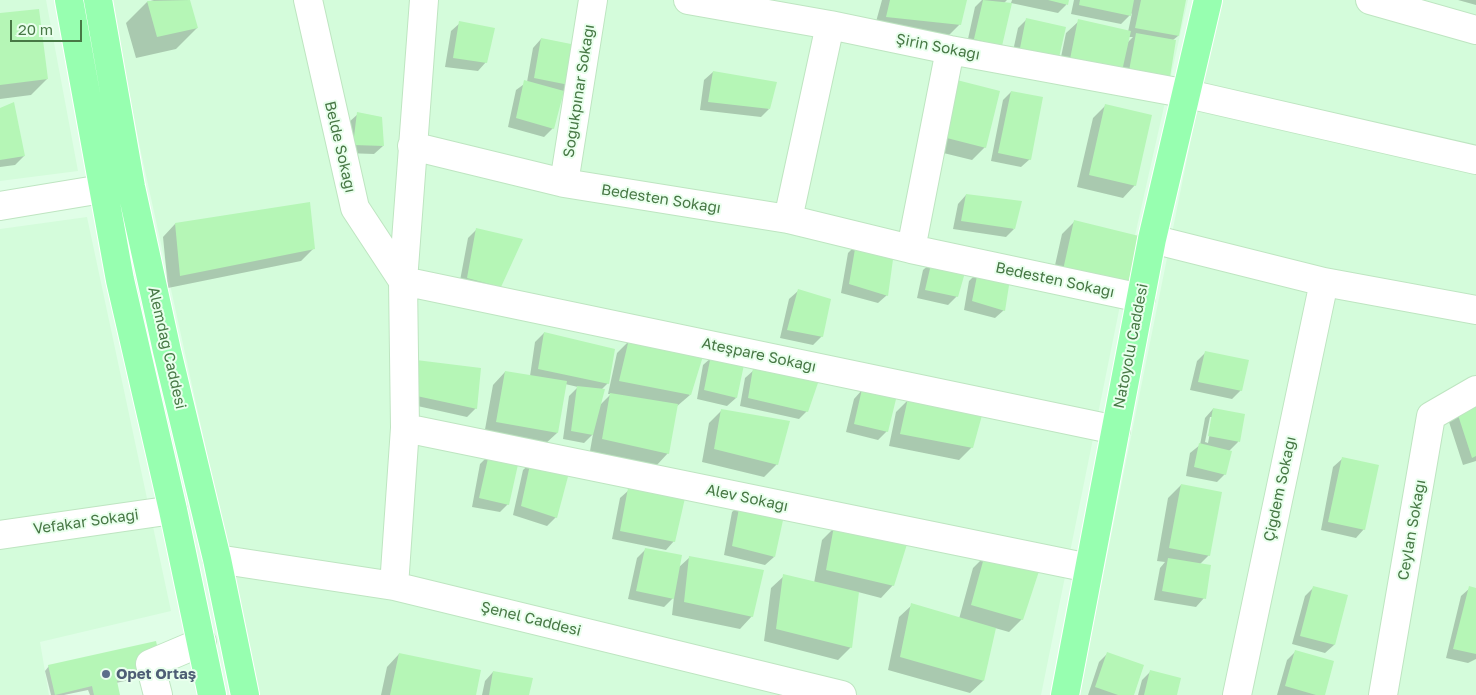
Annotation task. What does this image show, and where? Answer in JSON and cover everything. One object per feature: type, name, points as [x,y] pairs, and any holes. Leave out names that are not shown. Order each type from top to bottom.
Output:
[{"type":"main road","name":"Alemdağ Caddesi","points":[[68,0],[120,280],[173,510],[212,695]]},
{"type":"main road","name":"Alemdağ Caddesi","points":[[98,0],[131,187],[167,351],[218,559],[245,695]]},
{"type":"main road","name":"Natoyolu Caddesi","points":[[1066,695],[1152,239],[1188,94],[1208,0]]},
{"type":"main road","points":[[102,189],[131,187]]},
{"type":"street","name":"Belde Sokağı","points":[[308,0],[355,208],[403,280]]},
{"type":"street","points":[[394,586],[405,428],[403,280],[424,0]]},
{"type":"street","name":"Soğukpınar Sokağı","points":[[564,183],[593,0]]},
{"type":"street","name":"Şirin Sokağı","points":[[688,0],[830,25],[950,50],[1188,94],[1476,160]]},
{"type":"street","points":[[1370,0],[1476,30]]},
{"type":"street","points":[[788,219],[830,25]]},
{"type":"street","points":[[911,249],[950,50]]},
{"type":"street","name":"Bedesten Sokağı","points":[[412,146],[564,183],[788,219],[911,249],[1140,298]]},
{"type":"street","points":[[0,206],[102,189]]},
{"type":"street","points":[[1152,239],[1324,282],[1476,310]]},
{"type":"street","name":"Ateşpare Sokağı","points":[[403,280],[1116,430]]},
{"type":"street","name":"Çiğdem Sokağı","points":[[1237,695],[1324,282]]},
{"type":"street","name":"Ceylan Sokağı","points":[[1383,695],[1431,416],[1476,390]]},
{"type":"street","name":"Alev Sokağı","points":[[405,428],[1090,568]]},
{"type":"street","name":"Vefakar Sokaği","points":[[0,534],[173,510]]},
{"type":"street","name":"Şenel Caddesi","points":[[218,559],[394,586],[842,695]]},
{"type":"street","points":[[158,695],[150,664],[202,642]]},
{"type":"shaded area","points":[[0,0],[46,0],[78,171],[0,181]]},
{"type":"shaded area","points":[[111,0],[1188,0],[1127,271],[1041,695],[260,695],[140,148]]},
{"type":"shaded area","points":[[1219,0],[1476,0],[1476,695],[1079,695]]},
{"type":"shaded area","points":[[87,217],[171,611],[40,642],[49,695],[0,695],[0,229]]},
{"type":"building","points":[[190,0],[198,28],[157,37],[147,1]]},
{"type":"building","points":[[890,0],[967,0],[961,25],[886,17]]},
{"type":"building","points":[[983,0],[1012,3],[1002,46],[974,39]]},
{"type":"building","points":[[1048,0],[1069,0],[1068,5]]},
{"type":"building","points":[[1080,0],[1134,0],[1131,16],[1079,5]]},
{"type":"building","points":[[1141,0],[1186,0],[1179,36],[1135,28]]},
{"type":"building","points":[[39,9],[48,79],[0,85],[0,13]]},
{"type":"building","points":[[1026,18],[1066,27],[1058,62],[1019,53]]},
{"type":"building","points":[[1078,19],[1131,31],[1120,80],[1068,69]]},
{"type":"building","points":[[459,21],[495,28],[487,63],[453,58]]},
{"type":"building","points":[[1136,33],[1176,40],[1169,83],[1128,76]]},
{"type":"building","points":[[541,38],[581,46],[574,86],[534,78]]},
{"type":"building","points":[[713,71],[777,82],[770,109],[708,102]]},
{"type":"building","points":[[949,78],[1000,91],[986,148],[935,135]]},
{"type":"building","points":[[524,80],[564,91],[554,129],[516,118]]},
{"type":"building","points":[[1011,91],[1043,97],[1031,160],[998,153]]},
{"type":"building","points":[[14,102],[25,156],[0,160],[0,108]]},
{"type":"building","points":[[1105,104],[1152,115],[1136,186],[1089,175]]},
{"type":"building","points":[[357,112],[382,117],[384,146],[353,145]]},
{"type":"building","points":[[966,194],[1022,201],[1015,229],[961,221]]},
{"type":"building","points":[[310,202],[315,249],[180,276],[175,223]]},
{"type":"building","points":[[1074,220],[1139,236],[1128,285],[1063,270]]},
{"type":"building","points":[[476,228],[523,239],[501,287],[467,278]]},
{"type":"building","points":[[856,243],[894,252],[888,296],[849,284]]},
{"type":"building","points":[[932,260],[966,269],[958,297],[925,290]]},
{"type":"building","points":[[978,271],[1010,279],[1005,311],[972,301]]},
{"type":"building","points":[[798,289],[831,299],[823,337],[787,330]]},
{"type":"building","points":[[544,332],[615,349],[609,384],[538,369]]},
{"type":"building","points":[[629,339],[704,353],[691,395],[619,381]]},
{"type":"building","points":[[1205,351],[1249,360],[1242,391],[1198,382]]},
{"type":"building","points":[[711,355],[745,360],[737,398],[704,390]]},
{"type":"building","points":[[416,360],[481,368],[477,409],[412,395]]},
{"type":"building","points":[[753,368],[819,380],[808,412],[748,398]]},
{"type":"building","points":[[505,371],[567,381],[558,433],[496,422]]},
{"type":"building","points":[[577,386],[605,389],[593,435],[571,431]]},
{"type":"building","points":[[862,389],[897,395],[888,432],[854,424]]},
{"type":"building","points":[[610,393],[678,404],[669,454],[602,439]]},
{"type":"building","points":[[908,398],[984,408],[973,448],[900,434]]},
{"type":"building","points":[[1476,406],[1476,456],[1472,458],[1457,412]]},
{"type":"building","points":[[1213,408],[1245,414],[1240,442],[1208,436]]},
{"type":"building","points":[[721,409],[790,421],[778,465],[714,449]]},
{"type":"building","points":[[1199,443],[1232,451],[1226,475],[1194,467]]},
{"type":"building","points":[[489,454],[519,460],[509,505],[479,498]]},
{"type":"building","points":[[1342,457],[1379,465],[1365,530],[1328,522]]},
{"type":"building","points":[[531,460],[570,469],[557,518],[521,506]]},
{"type":"building","points":[[1181,484],[1222,492],[1210,556],[1169,548]]},
{"type":"building","points":[[628,488],[685,498],[675,542],[620,531]]},
{"type":"building","points":[[740,503],[785,511],[775,557],[732,546]]},
{"type":"building","points":[[834,526],[908,541],[894,586],[826,570]]},
{"type":"building","points":[[645,548],[682,555],[674,599],[636,591]]},
{"type":"building","points":[[985,554],[1041,565],[1023,620],[971,605]]},
{"type":"building","points":[[689,556],[764,570],[753,617],[684,602]]},
{"type":"building","points":[[1168,558],[1211,565],[1206,599],[1162,591]]},
{"type":"building","points":[[783,574],[859,592],[852,648],[776,629]]},
{"type":"building","points":[[1313,586],[1348,595],[1335,645],[1300,636]]},
{"type":"building","points":[[1469,586],[1476,588],[1476,654],[1453,649]]},
{"type":"building","points":[[911,603],[996,628],[984,681],[900,657]]},
{"type":"building","points":[[156,641],[163,671],[117,681],[120,695],[94,695],[92,686],[55,695],[48,665]]},
{"type":"building","points":[[1295,650],[1334,661],[1325,695],[1316,695],[1285,686]]},
{"type":"building","points":[[1107,652],[1144,665],[1134,695],[1118,695],[1095,687]]},
{"type":"building","points":[[399,653],[481,670],[476,695],[390,695]]},
{"type":"building","points":[[1150,670],[1181,678],[1177,695],[1144,695]]},
{"type":"building","points":[[493,671],[533,678],[529,695],[489,695]]},
{"type":"place","name":"Opet Ortaş","points":[[106,674]]}]
